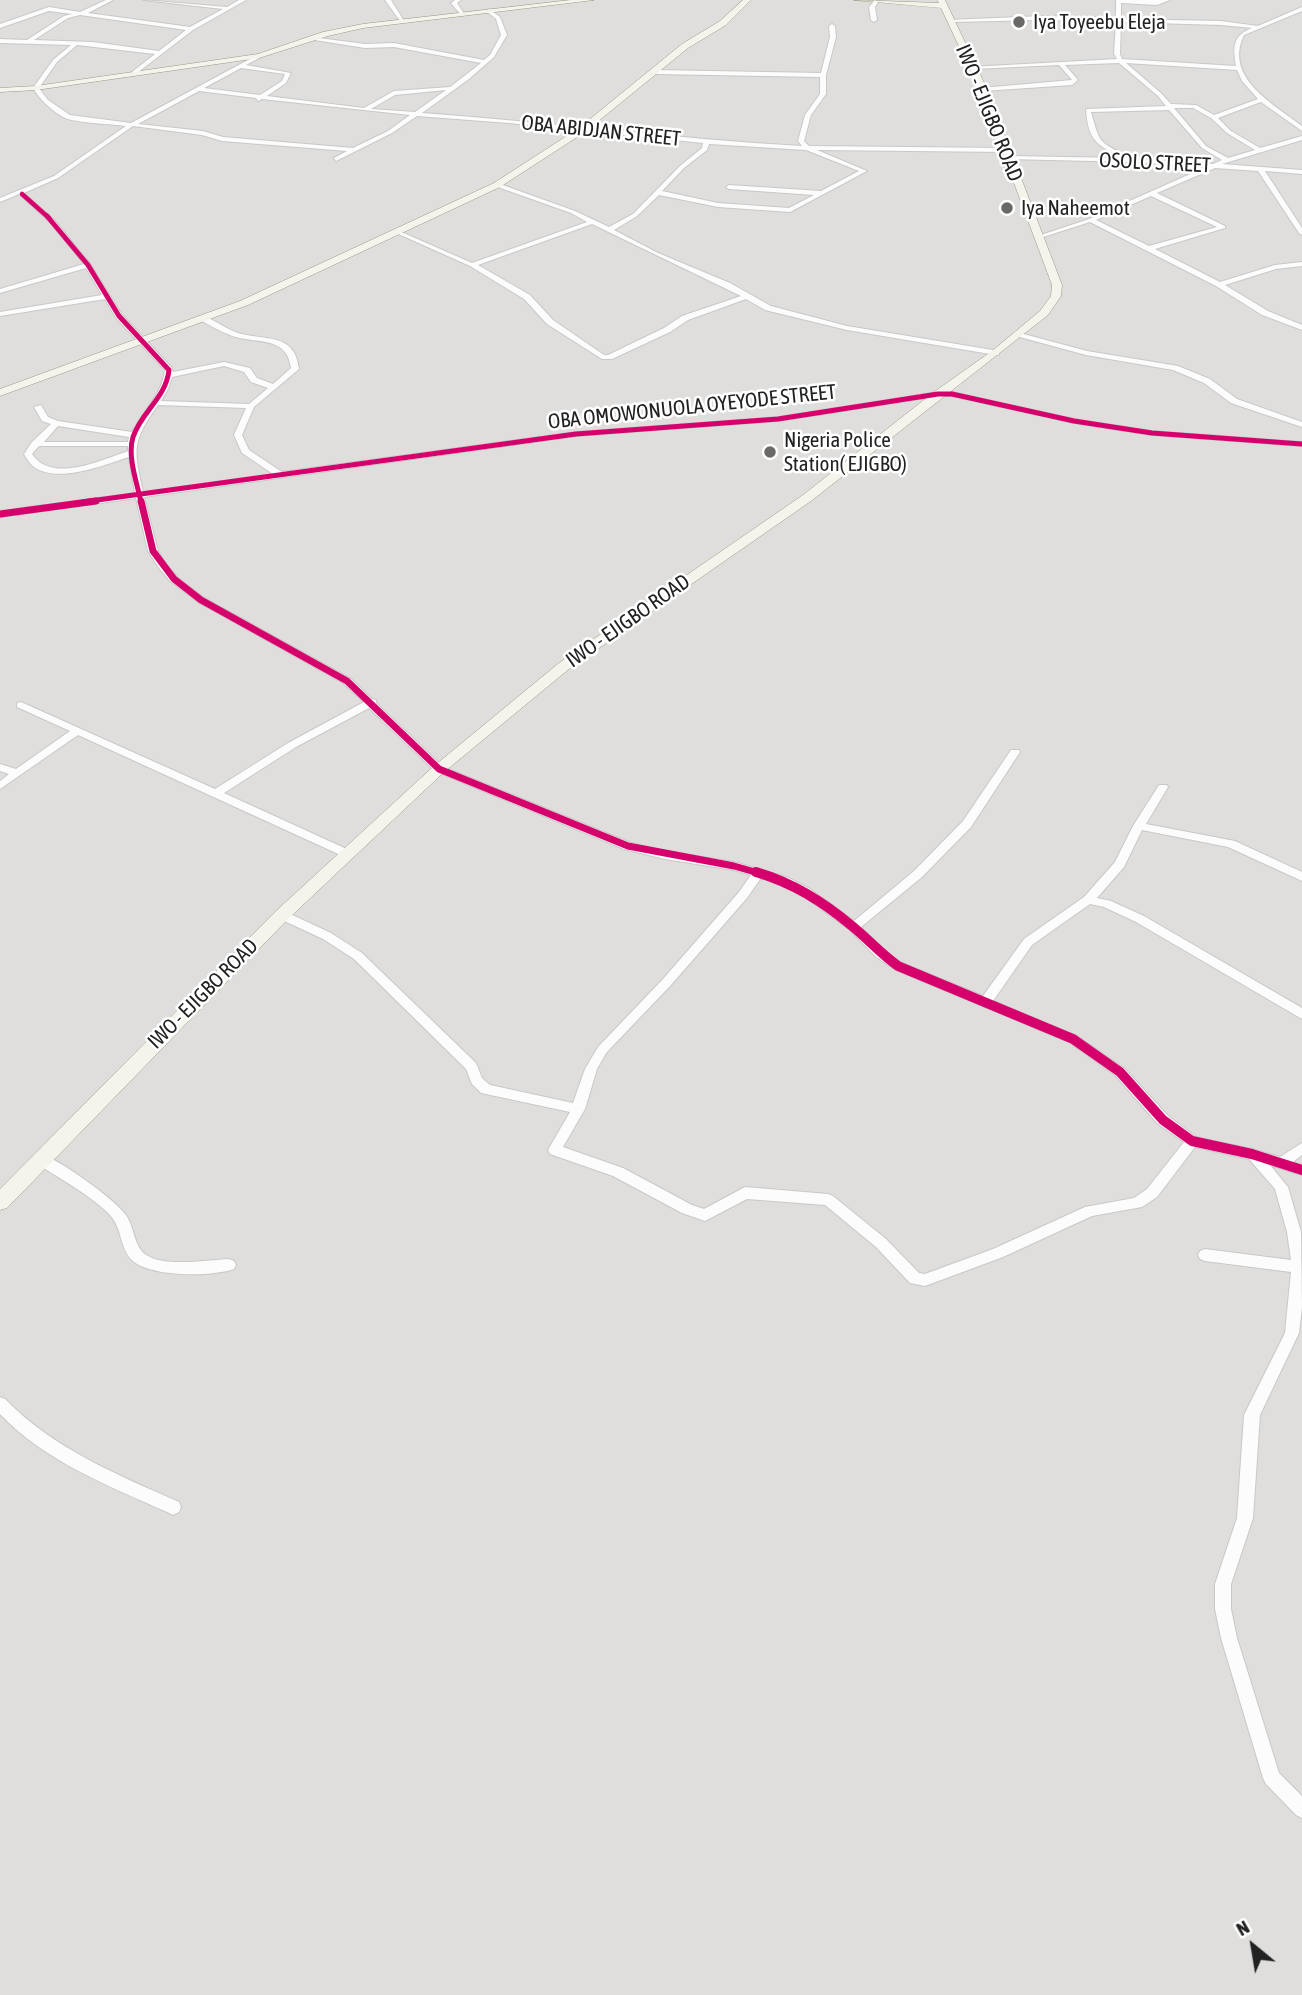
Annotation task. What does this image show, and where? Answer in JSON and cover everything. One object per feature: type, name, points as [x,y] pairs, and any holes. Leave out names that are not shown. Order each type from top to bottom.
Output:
[{"type":"main road","points":[[0,90],[36,88],[135,72],[242,62],[350,29],[402,20],[590,0]]},
{"type":"main road","points":[[0,393],[255,298],[497,185],[582,130],[685,46],[723,23],[747,0]]},
{"type":"main road","points":[[858,0],[942,3]]},
{"type":"main road","name":"IWO - EJIGBO ROAD","points":[[0,1202],[282,915],[439,769],[543,682],[685,580],[807,498],[938,394],[996,353],[1044,313],[1052,303],[1058,290],[983,89],[942,3]]},
{"type":"street","points":[[26,43],[54,24],[110,0]]},
{"type":"street","points":[[146,0],[227,8]]},
{"type":"street","points":[[135,72],[191,29],[243,0]]},
{"type":"street","points":[[388,0],[402,20]]},
{"type":"street","points":[[458,0],[454,4],[463,14]]},
{"type":"street","points":[[1167,0],[1157,3],[1119,1],[1120,61],[1170,107],[1205,147],[1227,160]]},
{"type":"street","points":[[874,20],[872,7],[875,2]]},
{"type":"street","points":[[0,26],[44,9],[191,29]]},
{"type":"street","points":[[1302,9],[1242,34],[1239,39],[1238,68],[1245,83],[1261,100],[1302,129]]},
{"type":"street","points":[[336,159],[390,132],[485,62],[504,35],[498,18],[489,11]]},
{"type":"street","points":[[951,20],[1043,18],[1222,23],[1257,27]]},
{"type":"street","points":[[832,26],[833,37],[823,75],[823,93],[808,115],[801,141],[807,148],[864,172]]},
{"type":"street","points":[[311,39],[365,46],[394,45],[485,62]]},
{"type":"street","points":[[0,41],[75,44],[160,53]]},
{"type":"street","points":[[75,44],[55,61],[36,88],[41,99],[68,117],[203,133],[222,139],[355,149]]},
{"type":"street","points":[[973,67],[1120,61],[1238,68]]},
{"type":"street","points":[[0,200],[22,194],[56,177],[131,125],[242,62],[288,73],[284,82],[258,99]]},
{"type":"street","points":[[983,89],[1073,83],[1075,80],[1062,65]]},
{"type":"street","points":[[656,72],[823,75]]},
{"type":"street","points":[[365,110],[388,95],[410,90],[452,88]]},
{"type":"street","name":"OBA ABIDJAN STREET","points":[[197,89],[258,99],[412,115],[489,119],[706,142],[1007,154]]},
{"type":"street","points":[[410,90],[436,97]]},
{"type":"street","points":[[1213,117],[1232,114],[1245,104],[1261,100]]},
{"type":"street","points":[[1134,160],[1111,151],[1096,140],[1088,110],[1194,106],[1259,150]]},
{"type":"street","points":[[1038,237],[1091,220],[1227,160],[1302,138]]},
{"type":"street","points":[[609,230],[635,215],[656,192],[705,149],[706,142]]},
{"type":"street","points":[[656,192],[718,205],[786,210],[864,172],[866,166],[861,149]]},
{"type":"street","name":"OSOLO STREET","points":[[1007,154],[1302,172]]},
{"type":"street","points":[[1261,169],[1302,233]]},
{"type":"street","points":[[497,185],[573,212],[768,308],[847,328],[996,353]]},
{"type":"street","points":[[729,187],[821,193]]},
{"type":"street","points":[[22,194],[54,222],[88,265],[126,324],[166,366],[169,375],[132,444],[70,470],[45,471],[37,468],[28,454],[56,423]]},
{"type":"street","points":[[1151,248],[1223,227],[1153,194]]},
{"type":"street","points":[[1288,212],[1302,212]]},
{"type":"street","points":[[1091,220],[1219,284],[1265,313],[1302,328]]},
{"type":"street","points":[[472,265],[592,222]]},
{"type":"street","points":[[397,232],[472,265],[527,296],[544,317],[602,358],[667,330],[685,318],[747,296]]},
{"type":"street","points":[[1219,284],[1275,267],[1302,264]]},
{"type":"street","points":[[0,291],[88,265]]},
{"type":"street","points":[[0,314],[107,296]]},
{"type":"street","points":[[203,318],[232,334],[274,340],[288,351],[296,364],[295,369],[251,405],[238,435],[243,448],[282,476]]},
{"type":"street","points":[[1019,334],[1086,353],[1175,368],[1207,381],[1234,401],[1302,425]]},
{"type":"street","points":[[169,375],[224,364],[247,370],[254,380],[274,387]]},
{"type":"street","name":"OBA OMOWONUOLA OYEYODE STREET","points":[[0,513],[642,428],[722,425],[778,419],[938,394],[952,394],[1074,421],[1152,433],[1302,444]]},
{"type":"street","points":[[156,403],[251,405]]},
{"type":"street","points":[[38,407],[45,419],[132,444]]},
{"type":"street","points":[[35,444],[132,444]]},
{"type":"street","points":[[132,444],[153,551],[167,574],[201,600],[336,674],[372,702],[439,769],[628,846],[758,873],[806,891],[854,927],[879,953],[898,966],[1048,1027],[1088,1048],[1120,1072],[1163,1120],[1192,1140],[1252,1154],[1302,1170]]},
{"type":"street","points":[[215,794],[292,745],[372,702]]},
{"type":"street","points":[[22,705],[347,854]]},
{"type":"street","points":[[0,786],[76,732]]},
{"type":"street","points":[[854,927],[918,874],[967,824],[1015,752]]},
{"type":"street","points":[[0,767],[16,773]]},
{"type":"street","points":[[985,1003],[1028,942],[1088,900],[1121,864],[1139,826],[1163,787]]},
{"type":"street","points":[[1139,826],[1231,844],[1302,877]]},
{"type":"street","points":[[758,873],[743,895],[667,982],[602,1050],[591,1069],[578,1109],[555,1150],[618,1172],[687,1209],[705,1214],[745,1193],[828,1200],[881,1243],[915,1279],[925,1280],[998,1253],[1090,1211],[1137,1203],[1152,1193],[1192,1140]]},
{"type":"street","points":[[1088,900],[1107,904],[1140,919],[1302,1014]]},
{"type":"street","points":[[282,915],[327,936],[358,956],[471,1066],[477,1081],[486,1090],[578,1109]]},
{"type":"street","points":[[1282,1163],[1302,1148]]},
{"type":"street","points":[[1252,1154],[1281,1187],[1294,1232],[1299,1267],[1292,1333],[1252,1415],[1245,1518],[1223,1584],[1223,1609],[1229,1638],[1272,1778],[1302,1809]]},
{"type":"street","points":[[41,1159],[121,1217],[137,1258],[159,1266],[229,1265]]},
{"type":"street","points":[[1205,1255],[1299,1267]]},
{"type":"street","points":[[0,1404],[9,1415],[45,1442],[101,1474],[173,1507]]},
{"type":"shaded area","points":[[0,0],[1302,0],[1302,1995],[0,1995]]},
{"type":"shaded area","points":[[1302,11],[1302,50],[1291,50],[1256,41],[1255,33]]},
{"type":"cycle path","points":[[22,194],[53,222],[88,265],[119,316],[169,370],[168,380],[160,397],[133,438],[133,459],[153,551],[168,573],[187,590],[347,681],[439,769],[628,846],[734,866],[785,881],[806,892],[854,927],[879,953],[898,966],[1073,1039],[1120,1072],[1163,1120],[1192,1141],[1252,1154],[1302,1170]]},
{"type":"cycle path","points":[[0,514],[576,434],[778,419],[938,394],[952,394],[1074,421],[1152,433],[1302,444]]},
{"type":"place","name":"Iya Toyeebu Eleja","points":[[1019,22]]},
{"type":"place","name":"Iya Naheemot","points":[[1007,208]]},
{"type":"place","name":"Nigeria Police Station( EJIGBO)","points":[[770,452]]}]
